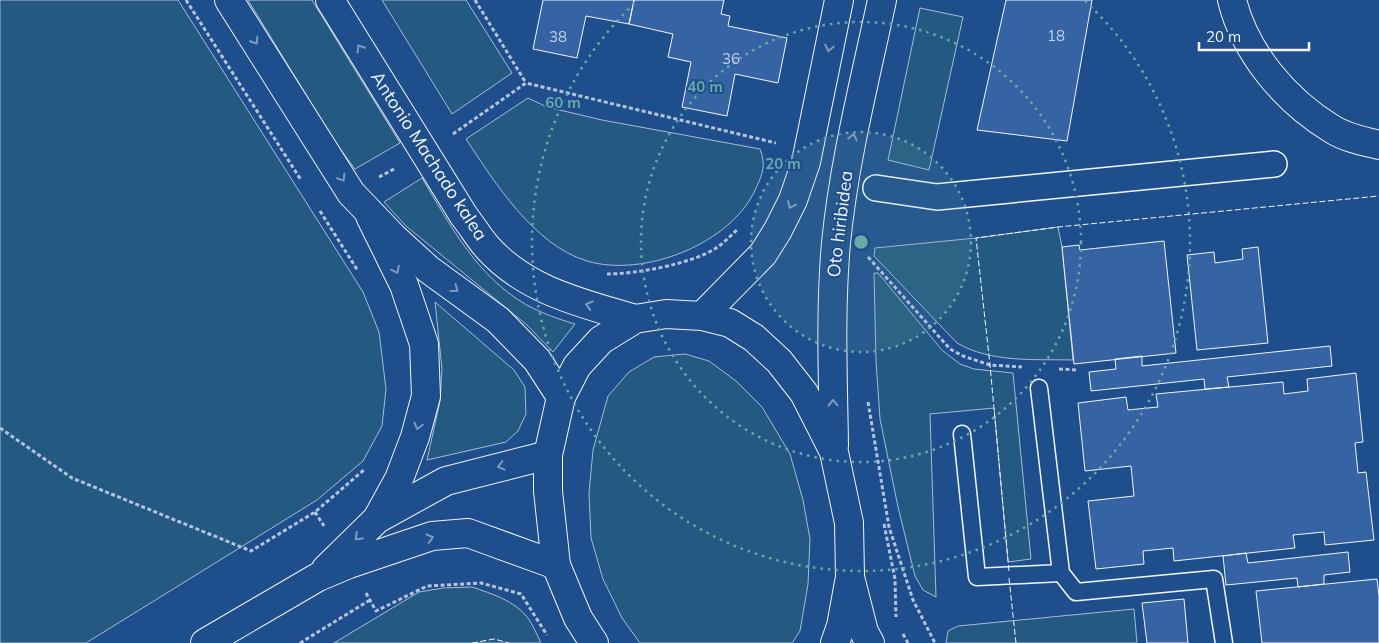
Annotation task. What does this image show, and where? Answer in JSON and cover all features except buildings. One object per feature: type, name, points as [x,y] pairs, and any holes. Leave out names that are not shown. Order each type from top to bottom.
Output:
[{"type":"main road","points":[[205,643],[318,577],[345,558],[377,519],[400,479],[416,437],[426,396],[424,344],[404,285],[359,201],[229,0]]},
{"type":"main road","name":"Antonio Machado kalea","points":[[330,0],[464,216],[488,248],[516,272],[540,287],[575,301],[635,319]]},
{"type":"main road","points":[[702,316],[763,254],[793,200],[806,162],[839,0]]},
{"type":"main road","name":"Oto hiribidea","points":[[834,452],[832,312],[836,242],[845,176],[882,0]]},
{"type":"main road","points":[[1232,0],[1236,15],[1252,49],[1278,84],[1303,108],[1332,129],[1357,140],[1379,145]]},
{"type":"main road","points":[[359,201],[393,237],[428,269],[498,320],[537,360],[561,396]]},
{"type":"main road","points":[[594,643],[578,618],[556,565],[548,491],[548,454],[561,396],[577,366],[601,340],[635,319],[666,314],[702,316],[730,323],[754,338],[780,362],[804,393],[834,452],[849,523],[850,577],[841,626],[835,643]]},
{"type":"main road","points":[[377,519],[446,481],[548,454]]},
{"type":"main road","points":[[345,558],[432,536],[468,532],[556,565]]},
{"type":"main road","points":[[850,577],[864,632],[870,643]]},
{"type":"street","points":[[876,188],[937,197],[1274,164]]},
{"type":"lane","points":[[1039,388],[1061,573],[1076,592],[1214,579],[1224,643]]},
{"type":"lane","points":[[962,434],[977,577],[1061,573]]},
{"type":"path","points":[[186,0],[301,180]]},
{"type":"path","points":[[475,0],[526,83],[777,143],[776,151]]},
{"type":"path","points":[[322,213],[359,201],[526,83]]},
{"type":"path","points":[[454,134],[458,142]]},
{"type":"path","points":[[316,205],[358,272]]},
{"type":"path","points":[[598,272],[629,274],[683,262],[716,248],[738,229]]},
{"type":"path","points":[[864,262],[865,252],[950,349],[963,356],[990,365],[1029,367]]},
{"type":"path","points":[[1059,369],[1078,370]]},
{"type":"path","points":[[867,393],[889,527],[913,600],[934,643]]},
{"type":"path","points":[[0,428],[72,478],[251,551],[315,512],[366,469],[370,462]]},
{"type":"path","points":[[315,512],[376,610],[427,586],[481,583],[521,594],[552,643]]},
{"type":"path","points":[[300,643],[370,600]]},
{"type":"shaded area","points":[[0,0],[178,0],[363,292],[379,332],[386,389],[382,426],[363,461],[317,500],[86,643],[0,643]]},
{"type":"shaded area","points":[[248,0],[312,0],[400,143],[355,169],[335,142]]},
{"type":"shaded area","points":[[382,0],[466,0],[512,73],[452,114]]},
{"type":"shaded area","points":[[920,8],[963,17],[929,170],[888,160]]},
{"type":"shaded area","points":[[528,98],[547,107],[602,120],[760,149],[763,169],[756,188],[744,208],[727,225],[707,240],[684,252],[634,265],[609,265],[587,261],[568,253],[533,227],[503,193],[466,139]]},
{"type":"shaded area","points":[[422,178],[454,231],[478,264],[492,279],[525,304],[550,316],[575,324],[553,352],[527,325],[406,226],[384,202]]},
{"type":"shaded area","points":[[1058,227],[1062,247],[1073,360],[999,357],[984,354],[957,343],[874,256],[875,248],[976,238]]},
{"type":"shaded area","points":[[874,273],[878,273],[942,350],[960,364],[974,369],[1013,373],[1031,559],[1008,562],[994,408],[930,414],[936,597],[923,590],[915,576],[898,507],[880,419],[876,361]]},
{"type":"shaded area","points":[[435,302],[514,370],[525,387],[526,414],[518,431],[506,442],[427,460],[440,401],[442,369]]},
{"type":"shaded area","points":[[685,354],[709,361],[736,381],[762,407],[790,454],[803,500],[810,539],[808,584],[800,631],[792,643],[640,643],[622,618],[603,579],[591,538],[589,493],[593,450],[608,396],[629,372],[654,357]]},
{"type":"shaded area","points":[[472,587],[502,598],[516,607],[528,618],[541,643],[334,643],[419,592],[443,588]]},
{"type":"shaded area","points":[[1134,609],[1137,643],[946,643],[948,631],[958,626]]},
{"type":"fence","points":[[1009,571],[976,238],[1058,227],[1379,196]]},
{"type":"fence","points":[[1009,578],[1016,643]]},
{"type":"fence","points":[[472,643],[494,639],[509,643]]}]
